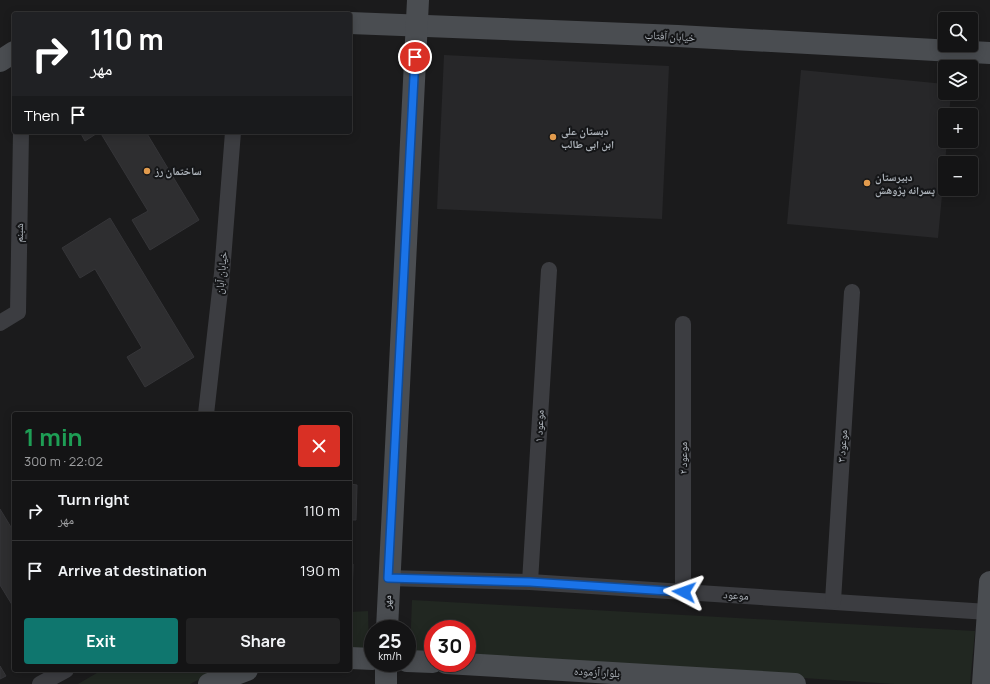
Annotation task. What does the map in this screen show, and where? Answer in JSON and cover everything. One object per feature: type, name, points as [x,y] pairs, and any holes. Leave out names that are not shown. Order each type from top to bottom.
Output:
[{"type":"street","name":"مهر","points":[[387,620],[388,578],[418,0]]},
{"type":"street","name":"خیابان آفتاب","points":[[352,23],[670,36],[990,53]]},
{"type":"street","points":[[0,61],[12,53]]},
{"type":"street","name":"شبنم","points":[[0,323],[18,312],[21,134]]},
{"type":"street","name":"خیابان آبان","points":[[206,412],[222,273],[233,134]]},
{"type":"street","name":"موعود ۱","points":[[530,582],[549,270]]},
{"type":"street","name":"موعود ۳","points":[[833,601],[852,292]]},
{"type":"street","name":"موعود ۲","points":[[683,324],[684,592]]},
{"type":"street","name":"موعود","points":[[388,578],[530,582],[988,612]]},
{"type":"street","points":[[983,684],[990,582]]},
{"type":"street","points":[[352,658],[364,659]]},
{"type":"street","name":"بلوار آزموده","points":[[476,665],[795,684]]},
{"type":"street","points":[[40,684],[62,672]]},
{"type":"street","points":[[209,684],[242,672]]},
{"type":"street","points":[[386,672],[386,684]]},
{"type":"shaded area","name":"دبستان علی ابن ابی طالب","points":[[444,55],[669,66],[662,219],[437,209]]},
{"type":"shaded area","name":"دبیرستان پسرانه پژوهش","points":[[801,70],[938,83],[938,100],[950,100],[950,108],[938,108],[938,148],[946,148],[946,156],[938,156],[938,196],[942,196],[938,238],[787,224]]},
{"type":"shaded area","points":[[412,600],[975,631],[970,684],[894,684],[476,657],[476,620],[424,620],[424,654],[416,653],[416,620],[411,620]]},
{"type":"shaded area","points":[[368,611],[368,620],[364,620],[364,649],[352,648],[352,612]]},
{"type":"shaded area","points":[[99,672],[219,672],[208,675],[190,684],[78,684]]},
{"type":"building","points":[[81,134],[96,134],[85,141]]},
{"type":"building","name":"ساختمان رز","points":[[101,134],[147,134],[199,220],[150,250],[132,220],[148,211]]},
{"type":"building","points":[[110,218],[194,357],[145,387],[127,357],[142,348],[95,269],[80,278],[62,248]]},
{"type":"building","points":[[352,484],[357,485],[356,520],[352,520]]},
{"type":"building","points":[[0,509],[12,529],[12,605],[0,585]]},
{"type":"building","points":[[352,564],[353,564],[352,599]]},
{"type":"building","points":[[0,666],[6,676],[0,679]]},
{"type":"place","name":"دبستان علی ابن ابی طالب","points":[[553,137]]},
{"type":"place","name":"ساختمان رز","points":[[147,171]]},
{"type":"place","name":"دبیرستان پسرانه پژوهش","points":[[867,183]]},
{"type":"route","points":[[415,57],[388,578],[530,582],[684,592]]}]
